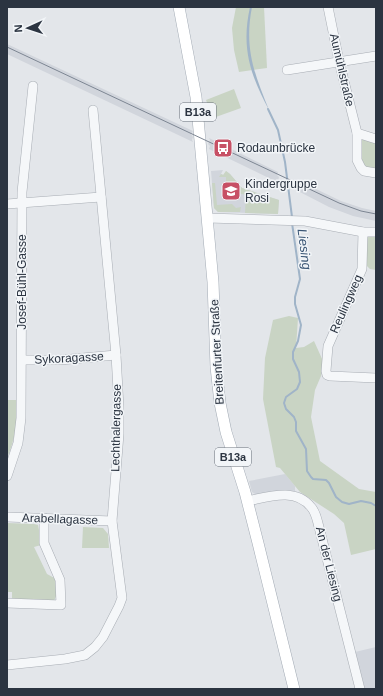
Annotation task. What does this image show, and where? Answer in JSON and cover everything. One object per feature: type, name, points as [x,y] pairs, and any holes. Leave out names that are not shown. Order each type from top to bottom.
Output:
[{"type":"main road","name":"Breitenfurter Straße","points":[[179,7],[195,88],[208,218],[213,282],[216,367],[220,403],[231,452],[247,501],[294,689]]},
{"type":"street","name":"Aumühlstraße","points":[[328,7],[357,132],[356,153],[358,164],[364,171],[376,173]]},
{"type":"street","points":[[287,70],[376,56]]},
{"type":"street","name":"Josef-Bühl-Gasse","points":[[7,476],[18,443],[21,418],[22,192],[33,86]]},
{"type":"street","name":"Lechthalergasse","points":[[7,665],[80,657],[84,655],[94,648],[103,637],[122,598],[112,521],[119,414],[116,355],[93,110]]},
{"type":"street","points":[[357,132],[376,139]]},
{"type":"street","points":[[7,204],[101,197]]},
{"type":"street","points":[[208,218],[305,221],[363,232],[376,232]]},
{"type":"street","name":"Reulingweg","points":[[363,232],[362,270],[328,346],[326,371],[327,375],[330,376],[376,378]]},
{"type":"street","name":"Sykoragasse","points":[[22,360],[60,360],[116,355]]},
{"type":"street","name":"An der Liesing","points":[[247,501],[282,494],[291,495],[306,501],[316,514],[360,689]]},
{"type":"street","name":"Arabellagasse","points":[[7,517],[112,521]]},
{"type":"street","points":[[7,603],[61,605],[60,580],[44,543],[44,518]]},
{"type":"shaded area","points":[[7,44],[193,131],[191,134],[193,137],[193,142],[7,54]]},
{"type":"shaded area","points":[[209,138],[278,172],[277,175],[279,177],[279,183],[209,149]]},
{"type":"shaded area","name":"Kindergruppe Rosi","points":[[223,170],[221,174],[224,175],[226,171],[242,188],[279,200],[278,214],[218,212],[214,208],[211,171]]},
{"type":"shaded area","points":[[295,179],[341,201],[376,211],[376,221],[353,216],[329,207],[296,190],[297,187],[295,184]]},
{"type":"shaded area","points":[[285,474],[295,486],[295,491],[282,490],[257,495],[252,492],[249,481]]},
{"type":"shaded area","points":[[376,647],[376,689],[365,689],[355,652]]},
{"type":"green space","points":[[236,7],[264,7],[267,68],[239,72],[234,50],[232,28]]},
{"type":"green space","points":[[234,89],[241,108],[213,118],[206,100]]},
{"type":"green space","points":[[362,139],[376,143],[376,170],[368,169],[361,163],[360,140]]},
{"type":"green space","points":[[226,171],[242,188],[279,200],[278,214],[245,213],[246,195],[238,193],[230,188],[230,182],[226,182],[226,177],[219,177]]},
{"type":"green space","points":[[212,183],[215,183],[217,205],[232,204],[236,208],[241,207],[240,212],[218,212],[214,208]]},
{"type":"green space","points":[[368,237],[376,237],[376,270],[370,269],[367,266],[367,243],[365,239]]},
{"type":"green space","points":[[289,316],[298,318],[296,348],[304,347],[314,341],[323,361],[321,376],[315,390],[311,417],[320,461],[359,489],[376,492],[376,549],[351,555],[344,523],[334,514],[300,492],[280,468],[276,467],[263,399],[265,358],[273,320]]},
{"type":"green space","points":[[7,400],[17,400],[17,416],[12,443],[7,458]]},
{"type":"green space","points":[[7,523],[38,525],[39,530],[41,531],[41,545],[34,547],[47,574],[58,580],[57,594],[54,601],[12,599],[12,592],[7,592]]},
{"type":"green space","points":[[83,527],[103,528],[108,534],[109,548],[82,548]]},
{"type":"water","points":[[250,7],[252,7],[249,35],[252,60],[269,110],[252,72],[249,60],[246,35]]},
{"type":"waterway","name":"Liesing","points":[[268,109],[278,130],[285,162],[292,217]]},
{"type":"waterway","name":"Liesing","points":[[292,223],[300,279],[295,297],[295,304],[301,325],[298,341],[293,352],[293,359],[299,372],[300,382],[297,389],[286,397],[284,403],[286,409],[294,417],[296,422],[296,431],[306,449],[307,471],[311,477],[313,479],[326,480],[336,497],[342,502],[349,504],[361,501],[371,503],[376,506]]},
{"type":"tram line","points":[[7,47],[339,203],[361,211],[376,214]]},
{"type":"place","name":"Rodaunbrücke","points":[[223,148]]},
{"type":"place","name":"Kindergruppe Rosi","points":[[231,191]]}]
